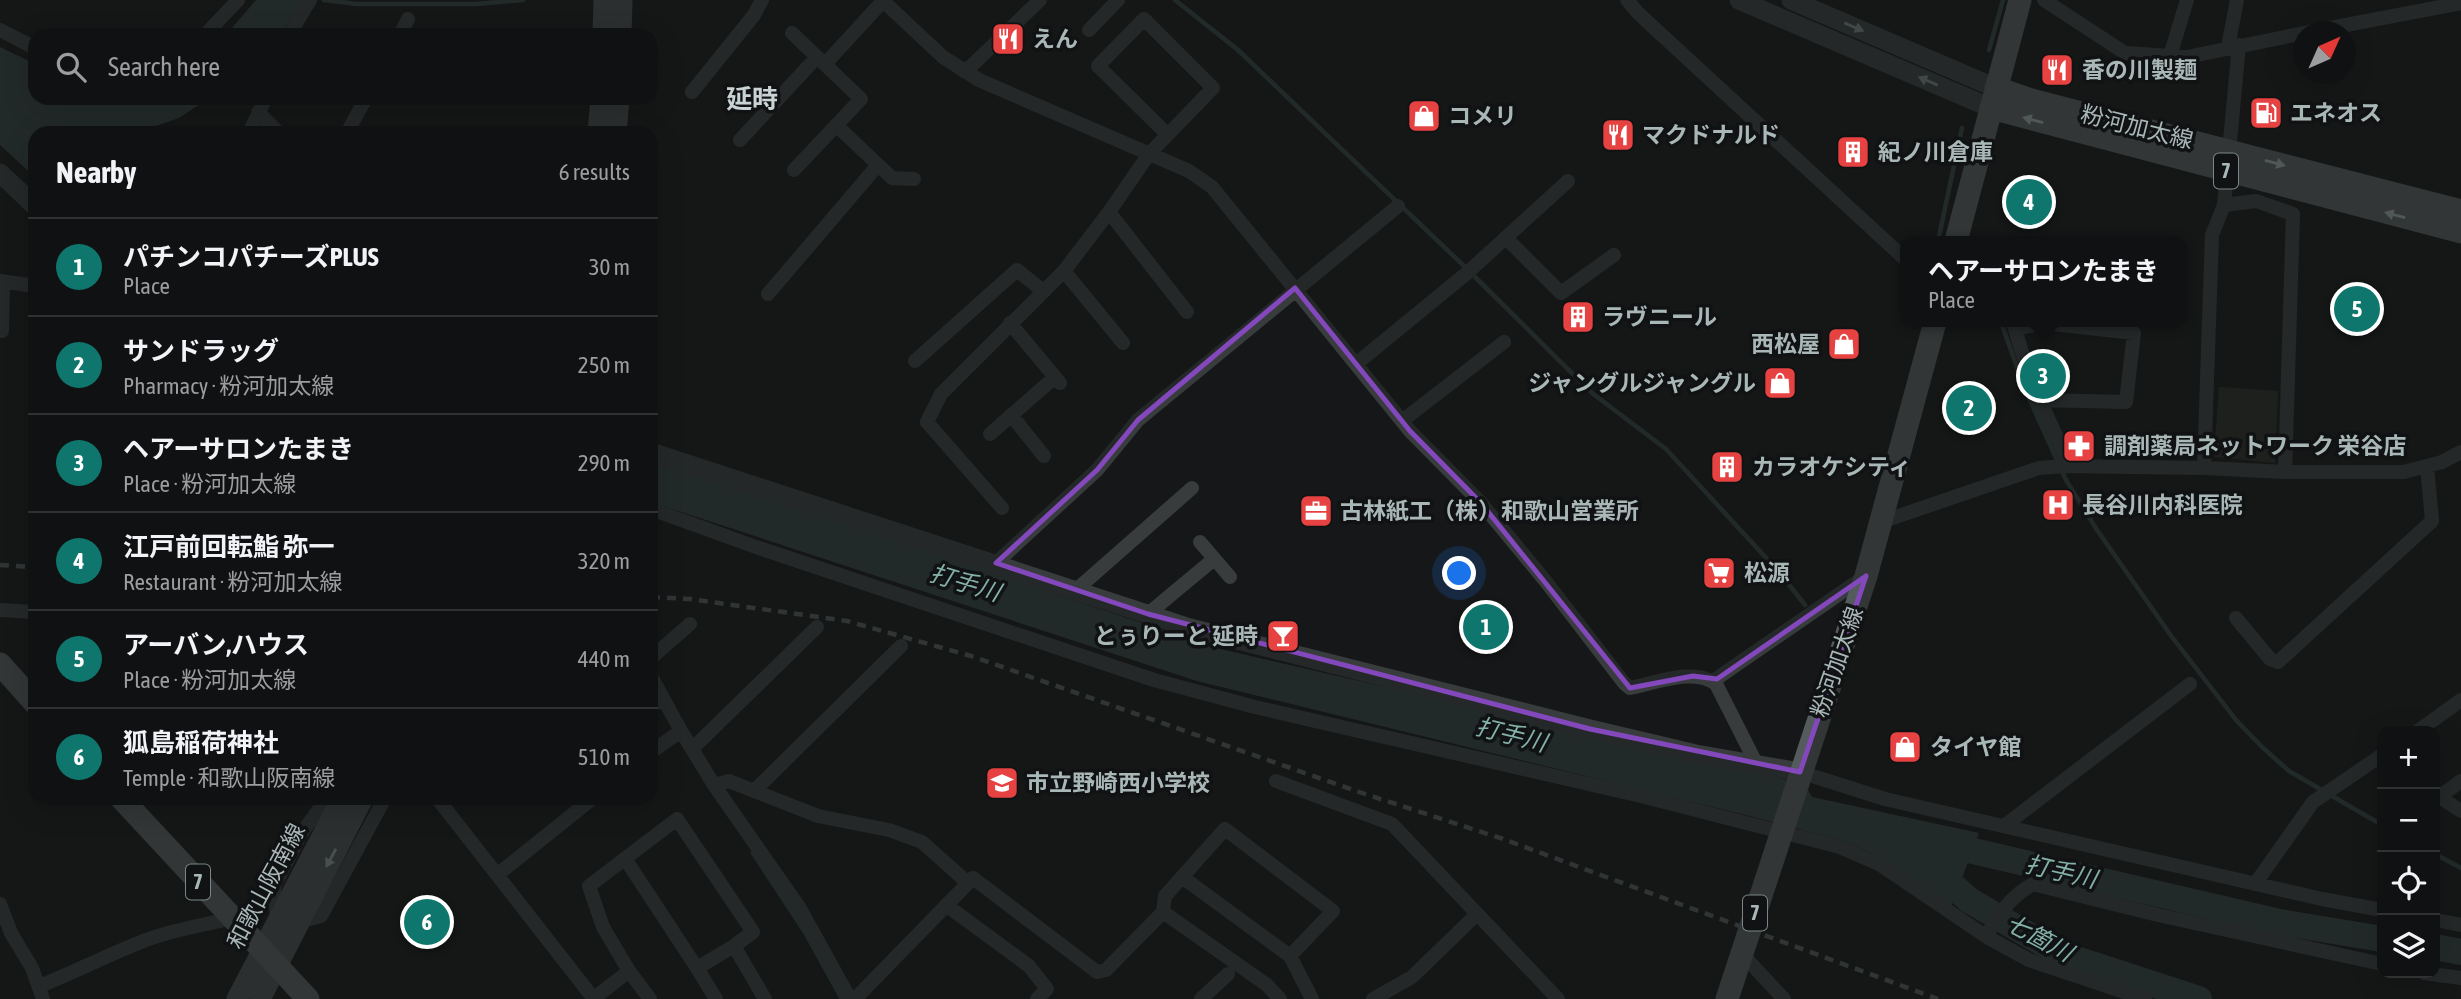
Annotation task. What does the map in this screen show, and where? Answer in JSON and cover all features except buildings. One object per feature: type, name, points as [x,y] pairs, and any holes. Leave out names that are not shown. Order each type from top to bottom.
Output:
[{"type":"main road","points":[[603,28],[604,0]]},
{"type":"main road","points":[[621,28],[622,0]]},
{"type":"main road","points":[[1957,236],[2020,0]]},
{"type":"main road","name":"粉河加太線","points":[[1994,98],[2031,100],[2461,232]]},
{"type":"main road","points":[[599,126],[600,105]]},
{"type":"main road","points":[[617,126],[618,105]]},
{"type":"main road","name":"粉河加太線","points":[[2229,161],[2461,211]]},
{"type":"main road","name":"粉河加太線","points":[[1727,999],[1866,576],[1934,327]]},
{"type":"main road","points":[[1,667],[28,696]]},
{"type":"main road","name":"7","points":[[127,805],[308,999]]},
{"type":"main road","name":"和歌山阪南線","points":[[237,999],[270,957],[339,805]]},
{"type":"main road","name":"和歌山阪南線","points":[[288,920],[359,805]]},
{"type":"main road","name":"和歌山阪南線","points":[[260,999],[270,957]]},
{"type":"street","points":[[212,28],[238,0]]},
{"type":"street","points":[[692,92],[754,15],[762,0]]},
{"type":"street","points":[[965,72],[1040,0]]},
{"type":"street","points":[[1088,30],[1118,0]]},
{"type":"street","points":[[1627,0],[1900,254]]},
{"type":"street","points":[[1739,0],[1785,5],[1994,98]]},
{"type":"street","points":[[2044,0],[2125,53],[2187,57],[2293,35]]},
{"type":"street","points":[[2170,56],[2187,0]]},
{"type":"street","points":[[2204,468],[2213,234],[2224,205],[2229,161],[2237,0]]},
{"type":"street","points":[[740,139],[883,1],[943,57],[979,80],[1189,171],[1212,187],[1402,421],[1481,503],[1624,683],[1630,688],[1693,676],[1713,681],[1756,763]]},
{"type":"street","points":[[293,28],[309,2]]},
{"type":"street","points":[[2356,23],[2461,3]]},
{"type":"street","points":[[404,28],[408,19]]},
{"type":"street","points":[[1002,508],[928,422],[941,394],[1064,271],[1149,154],[1213,88],[1143,19],[1098,66],[1167,134]]},
{"type":"street","points":[[0,30],[28,44]]},
{"type":"street","points":[[792,33],[861,99],[794,170]]},
{"type":"street","points":[[252,126],[262,105]]},
{"type":"street","points":[[351,126],[362,105]]},
{"type":"street","points":[[258,112],[272,126]]},
{"type":"street","points":[[836,125],[892,178],[914,179]]},
{"type":"street","points":[[768,294],[878,165]]},
{"type":"street","points":[[0,173],[28,199]]},
{"type":"street","points":[[1356,364],[1467,273],[1568,181]]},
{"type":"street","points":[[2224,205],[2256,201],[2293,214],[2285,472]]},
{"type":"street","points":[[996,563],[1097,470],[1138,420],[1295,288],[1398,206]]},
{"type":"street","points":[[1109,212],[1187,312]]},
{"type":"street","points":[[1506,238],[1561,293],[1614,255]]},
{"type":"street","points":[[915,361],[1017,270],[1043,291]]},
{"type":"street","points":[[1064,271],[1124,343]]},
{"type":"street","points":[[2,331],[1,282],[28,285]]},
{"type":"street","points":[[990,434],[1010,415],[1058,380],[1010,323]]},
{"type":"street","points":[[2013,327],[2064,466]]},
{"type":"street","points":[[2040,400],[2126,402],[2134,333],[2081,327]]},
{"type":"street","points":[[1402,421],[1504,342]]},
{"type":"street","points":[[1010,415],[1044,456]]},
{"type":"street","points":[[1881,522],[2024,471],[2064,466],[2404,472],[2442,462],[2461,452]]},
{"type":"street","points":[[658,454],[1190,628],[1696,754],[1756,763],[1885,799],[2377,910]]},
{"type":"street","points":[[2235,618],[2270,659],[2278,662],[2432,521],[2427,466]]},
{"type":"street","points":[[1076,590],[1192,488]]},
{"type":"street","points":[[658,512],[1154,680],[1255,707],[1782,829],[1840,847],[1879,864],[2029,960],[2145,999]]},
{"type":"street","points":[[1200,542],[1230,578]]},
{"type":"street","points":[[1148,614],[1214,559]]},
{"type":"street","points":[[1713,681],[1866,576]]},
{"type":"street","points":[[0,610],[28,612]]},
{"type":"street","points":[[658,652],[690,624]]},
{"type":"street","points":[[692,749],[817,627]]},
{"type":"street","points":[[754,791],[901,646]]},
{"type":"street","points":[[2004,826],[2190,684]]},
{"type":"street","points":[[658,689],[714,785],[799,908],[852,999],[973,878],[1097,972],[1106,970],[1163,912],[1165,896],[1225,829],[1333,911],[1290,956]]},
{"type":"street","points":[[2425,726],[2461,700]]},
{"type":"street","points":[[658,747],[681,731]]},
{"type":"street","points":[[2255,884],[2313,802],[2377,761]]},
{"type":"street","points":[[714,785],[729,781],[818,816],[890,830],[922,842],[968,883]]},
{"type":"street","points":[[1276,781],[1392,824],[1478,914],[1549,996]]},
{"type":"street","points":[[2440,794],[2461,781]]},
{"type":"street","points":[[2440,798],[2461,811]]},
{"type":"street","points":[[322,805],[300,834],[274,886],[288,920],[321,916],[381,805]]},
{"type":"street","points":[[445,805],[593,999],[629,971]]},
{"type":"street","points":[[497,875],[584,805]]},
{"type":"street","points":[[650,999],[603,928],[589,886],[677,819],[753,932],[697,968]]},
{"type":"street","points":[[626,860],[716,999]]},
{"type":"street","points":[[1182,877],[1290,956],[1311,999]]},
{"type":"street","points":[[1989,933],[2019,891],[2032,884],[2158,915],[2377,963]]},
{"type":"street","points":[[0,904],[5,936],[32,968],[41,993],[136,944],[232,918]]},
{"type":"street","points":[[946,905],[1029,966],[1047,989],[1037,999]]},
{"type":"street","points":[[1163,912],[1267,985],[1280,999]]},
{"type":"street","points":[[1373,999],[1412,977],[1478,914]]},
{"type":"street","points":[[2440,921],[2461,925]]},
{"type":"street","points":[[734,946],[765,999]]},
{"type":"street","points":[[1742,954],[1784,999]]},
{"type":"street","points":[[1201,999],[1228,974]]},
{"type":"street","points":[[2440,975],[2461,978]]},
{"type":"highlighted area","points":[[1295,288],[1410,431],[1481,503],[1630,688],[1693,676],[1717,679],[1866,576],[1800,772],[1590,729],[1148,614],[996,563],[1097,470],[1138,420]]},
{"type":"shaded area","points":[[2219,387],[2278,391],[2275,463],[2214,457]]},
{"type":"water","points":[[256,0],[303,0],[285,28],[232,28]]},
{"type":"water","points":[[0,47],[28,61],[28,105],[198,105],[179,118],[156,126],[28,126],[28,171],[0,145]]},
{"type":"water","points":[[658,460],[1216,648],[1805,784],[1812,797],[1979,833],[1951,907],[1872,853],[1844,841],[1197,681],[658,504]]},
{"type":"waterway","points":[[324,0],[357,4],[476,4],[523,0]]},
{"type":"waterway","points":[[1175,0],[1238,50],[1464,266],[1592,393],[1666,449],[1779,572],[1805,605]]},
{"type":"waterway","points":[[1989,50],[2003,0]]},
{"type":"waterway","points":[[1939,236],[1962,128]]},
{"type":"waterway","points":[[2003,327],[2024,387],[2066,480],[2097,530],[2172,637],[2236,720],[2262,747],[2289,771],[2377,822]]},
{"type":"waterway","name":"打手川","points":[[1939,843],[2279,922],[2377,938]]},
{"type":"waterway","points":[[753,853],[805,932],[842,999]]},
{"type":"waterway","points":[[2440,857],[2461,868]]},
{"type":"waterway","name":"七箇川","points":[[1932,867],[1969,900],[2061,954],[2199,999]]},
{"type":"waterway","name":"打手川","points":[[2440,948],[2461,952]]},
{"type":"railway","points":[[0,565],[28,567]]},
{"type":"railway","points":[[658,597],[690,599],[847,621],[971,656],[1359,792],[1503,839],[1938,999]]},
{"type":"place","name":"えん","points":[[1008,39]]},
{"type":"place","name":"香の川製麺","points":[[2057,70]]},
{"type":"place","name":"エネオス","points":[[2266,113]]},
{"type":"place","name":"コメリ","points":[[1424,116]]},
{"type":"place","name":"マクドナルド","points":[[1618,135]]},
{"type":"place","name":"紀ノ川倉庫","points":[[1853,152]]},
{"type":"place","name":"江戸前回転鮨 弥一","points":[[2029,202]]},
{"type":"place","name":"アーバン,ハウス","points":[[2357,309]]},
{"type":"place","name":"ラヴニール","points":[[1578,317]]},
{"type":"place","name":"西松屋","points":[[1844,344]]},
{"type":"place","name":"ヘアーサロンたまき","points":[[2043,376]]},
{"type":"place","name":"ジャングルジャングル","points":[[1780,383]]},
{"type":"place","name":"サンドラッグ","points":[[1969,408]]},
{"type":"place","name":"調剤薬局ネットワーク 栄谷店","points":[[2079,446]]},
{"type":"place","name":"カラオケシティ","points":[[1727,467]]},
{"type":"place","name":"長谷川内科医院","points":[[2058,505]]},
{"type":"place","name":"古林紙工（株）和歌山営業所","points":[[1316,511]]},
{"type":"place","name":"松源","points":[[1719,573]]},
{"type":"place","name":"パチンコパチーズPLUS","points":[[1486,627]]},
{"type":"place","name":"とぅりーと 延時","points":[[1283,636]]},
{"type":"place","name":"タイヤ館","points":[[1905,747]]},
{"type":"place","name":"市立野崎西小学校","points":[[1002,783]]},
{"type":"place","name":"狐島稲荷神社","points":[[427,922]]},
{"type":"district","name":"延時","points":[[752,99]]}]
